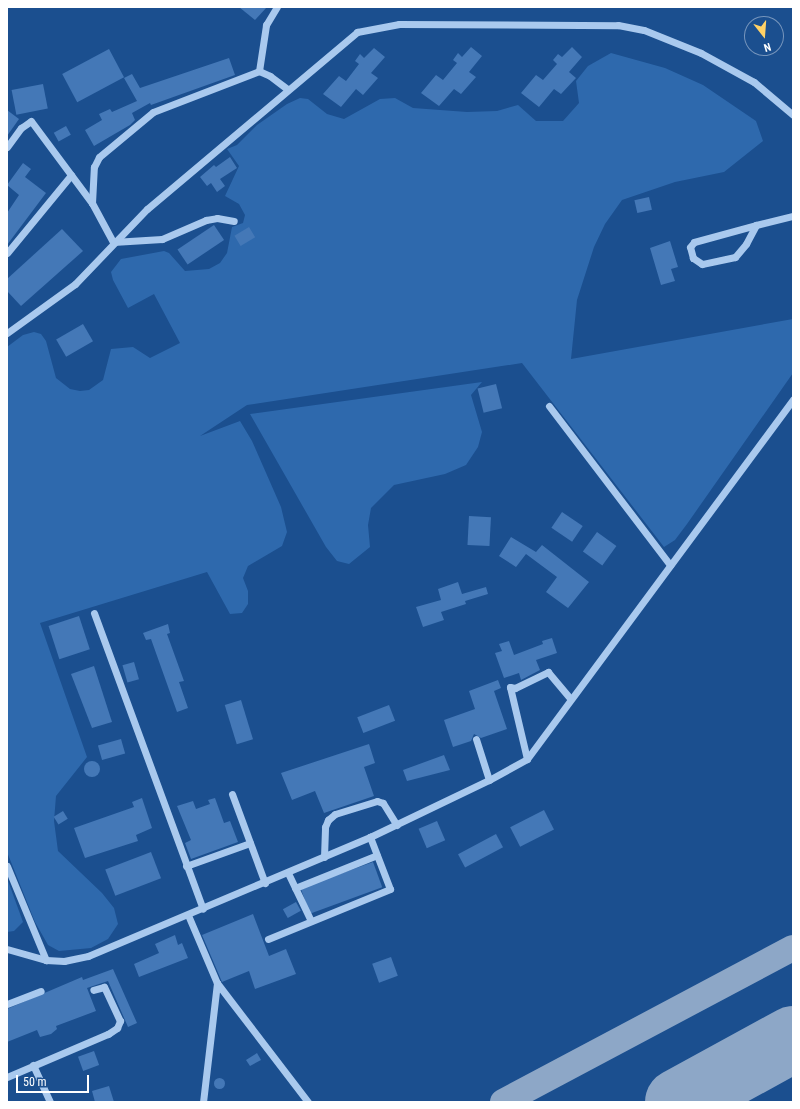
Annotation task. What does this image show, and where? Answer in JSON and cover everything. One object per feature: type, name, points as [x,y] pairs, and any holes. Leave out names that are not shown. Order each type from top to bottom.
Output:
[{"type":"lane","points":[[259,71],[266,25],[278,7]]},
{"type":"lane","points":[[7,332],[75,284],[113,242],[147,209],[287,89],[357,32],[399,24],[618,25],[644,30],[701,53],[754,82],[793,115]]},
{"type":"lane","points":[[92,203],[94,167],[99,157],[144,119],[163,106],[259,71],[270,76],[287,89]]},
{"type":"lane","points":[[7,147],[21,128],[31,121],[92,203],[113,242]]},
{"type":"lane","points":[[7,253],[71,175]]},
{"type":"lane","points":[[756,225],[746,244],[734,257],[702,264],[693,258],[690,247],[694,242],[756,225],[793,216]]},
{"type":"lane","points":[[113,242],[162,239],[206,220],[217,218],[234,221]]},
{"type":"lane","points":[[7,949],[46,960],[64,961],[88,956],[203,909],[398,825],[490,780],[527,758],[793,399]]},
{"type":"lane","points":[[549,406],[670,565]]},
{"type":"lane","points":[[94,613],[203,909]]},
{"type":"lane","points":[[527,758],[510,687],[515,688],[548,672],[570,698]]},
{"type":"lane","points":[[476,740],[490,780]]},
{"type":"lane","points":[[232,794],[264,883]]},
{"type":"lane","points":[[324,857],[325,827],[328,820],[335,814],[377,801],[383,803],[398,825]]},
{"type":"lane","points":[[268,939],[390,890],[370,837]]},
{"type":"lane","points":[[186,866],[250,843]]},
{"type":"lane","points":[[295,888],[377,855]]},
{"type":"lane","points":[[7,866],[46,960]]},
{"type":"lane","points":[[288,873],[311,921]]},
{"type":"lane","points":[[188,915],[217,983],[308,1102]]},
{"type":"lane","points":[[203,1102],[217,983]]},
{"type":"lane","points":[[7,1077],[108,1034],[117,1028],[120,1021],[104,987],[93,990]]},
{"type":"lane","points":[[7,1004],[41,991]]},
{"type":"lane","points":[[34,1065],[50,1102]]},
{"type":"shaded area","points":[[611,53],[665,68],[703,85],[756,121],[763,141],[724,172],[675,182],[622,200],[605,224],[594,247],[577,300],[571,359],[793,319],[793,373],[687,524],[675,540],[664,547],[522,363],[247,405],[200,436],[240,421],[252,441],[281,507],[287,532],[282,546],[248,566],[243,578],[248,591],[248,604],[242,613],[230,614],[207,572],[40,623],[87,757],[56,796],[54,821],[58,851],[102,893],[114,908],[118,924],[108,939],[91,948],[59,951],[48,945],[35,922],[7,852],[7,347],[23,335],[34,332],[41,334],[46,341],[56,378],[70,389],[80,391],[89,390],[103,380],[111,349],[133,347],[150,358],[180,343],[154,294],[128,308],[113,280],[111,272],[121,259],[164,251],[169,253],[185,271],[209,269],[220,263],[227,253],[232,227],[243,223],[245,215],[239,204],[225,196],[239,166],[227,149],[237,145],[257,125],[287,104],[300,98],[308,99],[327,114],[344,119],[380,99],[395,98],[413,108],[467,112],[497,111],[518,105],[536,121],[563,121],[579,103],[576,81],[588,66]]},
{"type":"shaded area","points":[[482,382],[471,395],[482,432],[478,447],[466,465],[445,474],[394,485],[371,508],[368,525],[370,547],[349,564],[337,561],[326,547],[250,414]]},
{"type":"shaded area","points":[[7,878],[23,922],[14,931],[7,932]]},
{"type":"building","points":[[239,7],[267,7],[255,20]]},
{"type":"building","points":[[471,47],[482,56],[469,72],[476,77],[461,94],[454,89],[439,106],[421,93],[436,75],[443,80],[457,63],[453,60],[458,53],[462,57]]},
{"type":"building","points":[[572,47],[582,57],[569,72],[576,78],[561,94],[554,89],[539,107],[521,93],[536,75],[543,80],[557,64],[553,60],[558,54],[562,57]]},
{"type":"building","points":[[374,48],[385,57],[371,73],[378,78],[363,95],[356,89],[341,107],[323,94],[339,76],[346,81],[359,64],[355,61],[360,54],[364,58]]},
{"type":"building","points":[[109,49],[124,77],[77,102],[62,74]]},
{"type":"building","points":[[229,58],[235,75],[151,105],[150,103],[132,113],[135,120],[130,125],[94,146],[85,130],[102,120],[99,114],[110,109],[112,112],[137,101],[124,78],[132,74],[140,88]]},
{"type":"building","points":[[43,84],[48,109],[16,115],[12,90]]},
{"type":"building","points":[[7,110],[19,119],[7,136]]},
{"type":"building","points":[[66,126],[71,135],[59,142],[54,133]]},
{"type":"building","points":[[230,157],[237,168],[220,179],[225,186],[217,192],[211,183],[207,186],[200,177],[214,165],[216,167]]},
{"type":"building","points":[[23,163],[31,169],[25,177],[46,193],[7,245],[7,213],[19,195],[7,185]]},
{"type":"building","points":[[649,197],[652,210],[637,213],[634,200]]},
{"type":"building","points":[[214,225],[224,240],[188,265],[178,250]]},
{"type":"building","points":[[249,227],[255,237],[241,246],[234,236]]},
{"type":"building","points":[[62,229],[83,251],[21,306],[7,291],[7,279]]},
{"type":"building","points":[[670,241],[678,267],[671,269],[675,281],[661,285],[650,248]]},
{"type":"building","points":[[83,324],[93,341],[66,357],[56,340]]},
{"type":"building","points":[[496,384],[502,408],[484,413],[478,389]]},
{"type":"building","points":[[562,512],[583,526],[572,542],[551,528]]},
{"type":"building","points":[[469,516],[491,517],[489,546],[467,545]]},
{"type":"building","points":[[597,532],[616,546],[602,566],[583,551]]},
{"type":"building","points":[[511,537],[536,552],[542,545],[589,582],[568,608],[546,592],[557,577],[526,554],[516,567],[499,556]]},
{"type":"building","points":[[458,582],[462,594],[486,587],[488,594],[465,601],[466,604],[441,612],[444,620],[423,627],[416,607],[441,600],[438,589]]},
{"type":"building","points":[[79,616],[90,649],[59,659],[49,626]]},
{"type":"building","points":[[168,624],[170,633],[167,634],[184,681],[179,682],[188,708],[177,712],[151,639],[146,640],[143,633]]},
{"type":"building","points":[[552,638],[557,653],[536,660],[540,670],[521,680],[519,673],[504,678],[495,653],[502,651],[499,644],[509,641],[514,655],[543,644],[542,641]]},
{"type":"building","points":[[134,662],[139,679],[127,683],[122,665]]},
{"type":"building","points":[[94,666],[112,722],[92,728],[71,674]]},
{"type":"building","points":[[498,680],[501,688],[494,691],[507,729],[481,738],[474,734],[471,741],[453,747],[444,720],[475,709],[469,691]]},
{"type":"building","points":[[241,700],[253,739],[237,744],[225,705]]},
{"type":"building","points":[[389,705],[395,721],[363,733],[357,717]]},
{"type":"building","points":[[121,739],[125,753],[102,760],[98,746]]},
{"type":"building","points":[[369,744],[375,763],[364,767],[374,796],[324,813],[315,791],[292,800],[281,773]]},
{"type":"building","points":[[444,755],[450,770],[407,781],[403,770]]},
{"type":"building","points":[[89,761],[95,761],[100,766],[98,775],[95,777],[89,777],[84,772],[84,766]]},
{"type":"building","points":[[142,798],[152,828],[136,835],[138,841],[85,858],[74,828],[134,807],[132,802]]},
{"type":"building","points":[[215,798],[224,823],[230,821],[238,842],[191,859],[185,843],[191,840],[177,806],[193,801],[196,809],[210,804],[208,800]]},
{"type":"building","points":[[544,810],[554,830],[520,847],[510,827]]},
{"type":"building","points":[[63,811],[68,819],[58,824],[54,817]]},
{"type":"building","points":[[437,821],[445,840],[427,848],[419,829]]},
{"type":"building","points":[[496,834],[503,847],[465,867],[458,854]]},
{"type":"building","points":[[151,852],[161,878],[115,896],[105,870]]},
{"type":"building","points":[[373,862],[382,887],[310,914],[301,888]]},
{"type":"building","points":[[296,902],[301,911],[288,918],[283,909]]},
{"type":"building","points":[[253,914],[269,956],[286,949],[296,974],[255,989],[249,971],[222,982],[202,935]]},
{"type":"building","points":[[175,935],[178,945],[182,943],[188,958],[139,977],[134,964],[159,953],[155,944]]},
{"type":"building","points":[[391,957],[398,976],[379,983],[372,964]]},
{"type":"building","points":[[113,969],[137,1023],[128,1027],[108,981],[87,988],[96,1011],[56,1026],[57,1029],[51,1034],[40,1037],[37,1030],[7,1042],[7,1009],[82,977],[83,980]]},
{"type":"building","points":[[94,1051],[99,1065],[83,1071],[78,1057]]},
{"type":"building","points":[[257,1053],[261,1060],[250,1066],[246,1060]]},
{"type":"building","points":[[219,1077],[223,1079],[225,1083],[223,1087],[219,1089],[215,1087],[213,1083],[215,1079]]},
{"type":"building","points":[[109,1086],[114,1102],[95,1102],[92,1091]]},
{"type":"taxiway","points":[[503,1102],[793,948]]},
{"type":"runway","points":[[678,1102],[793,1039]]}]
